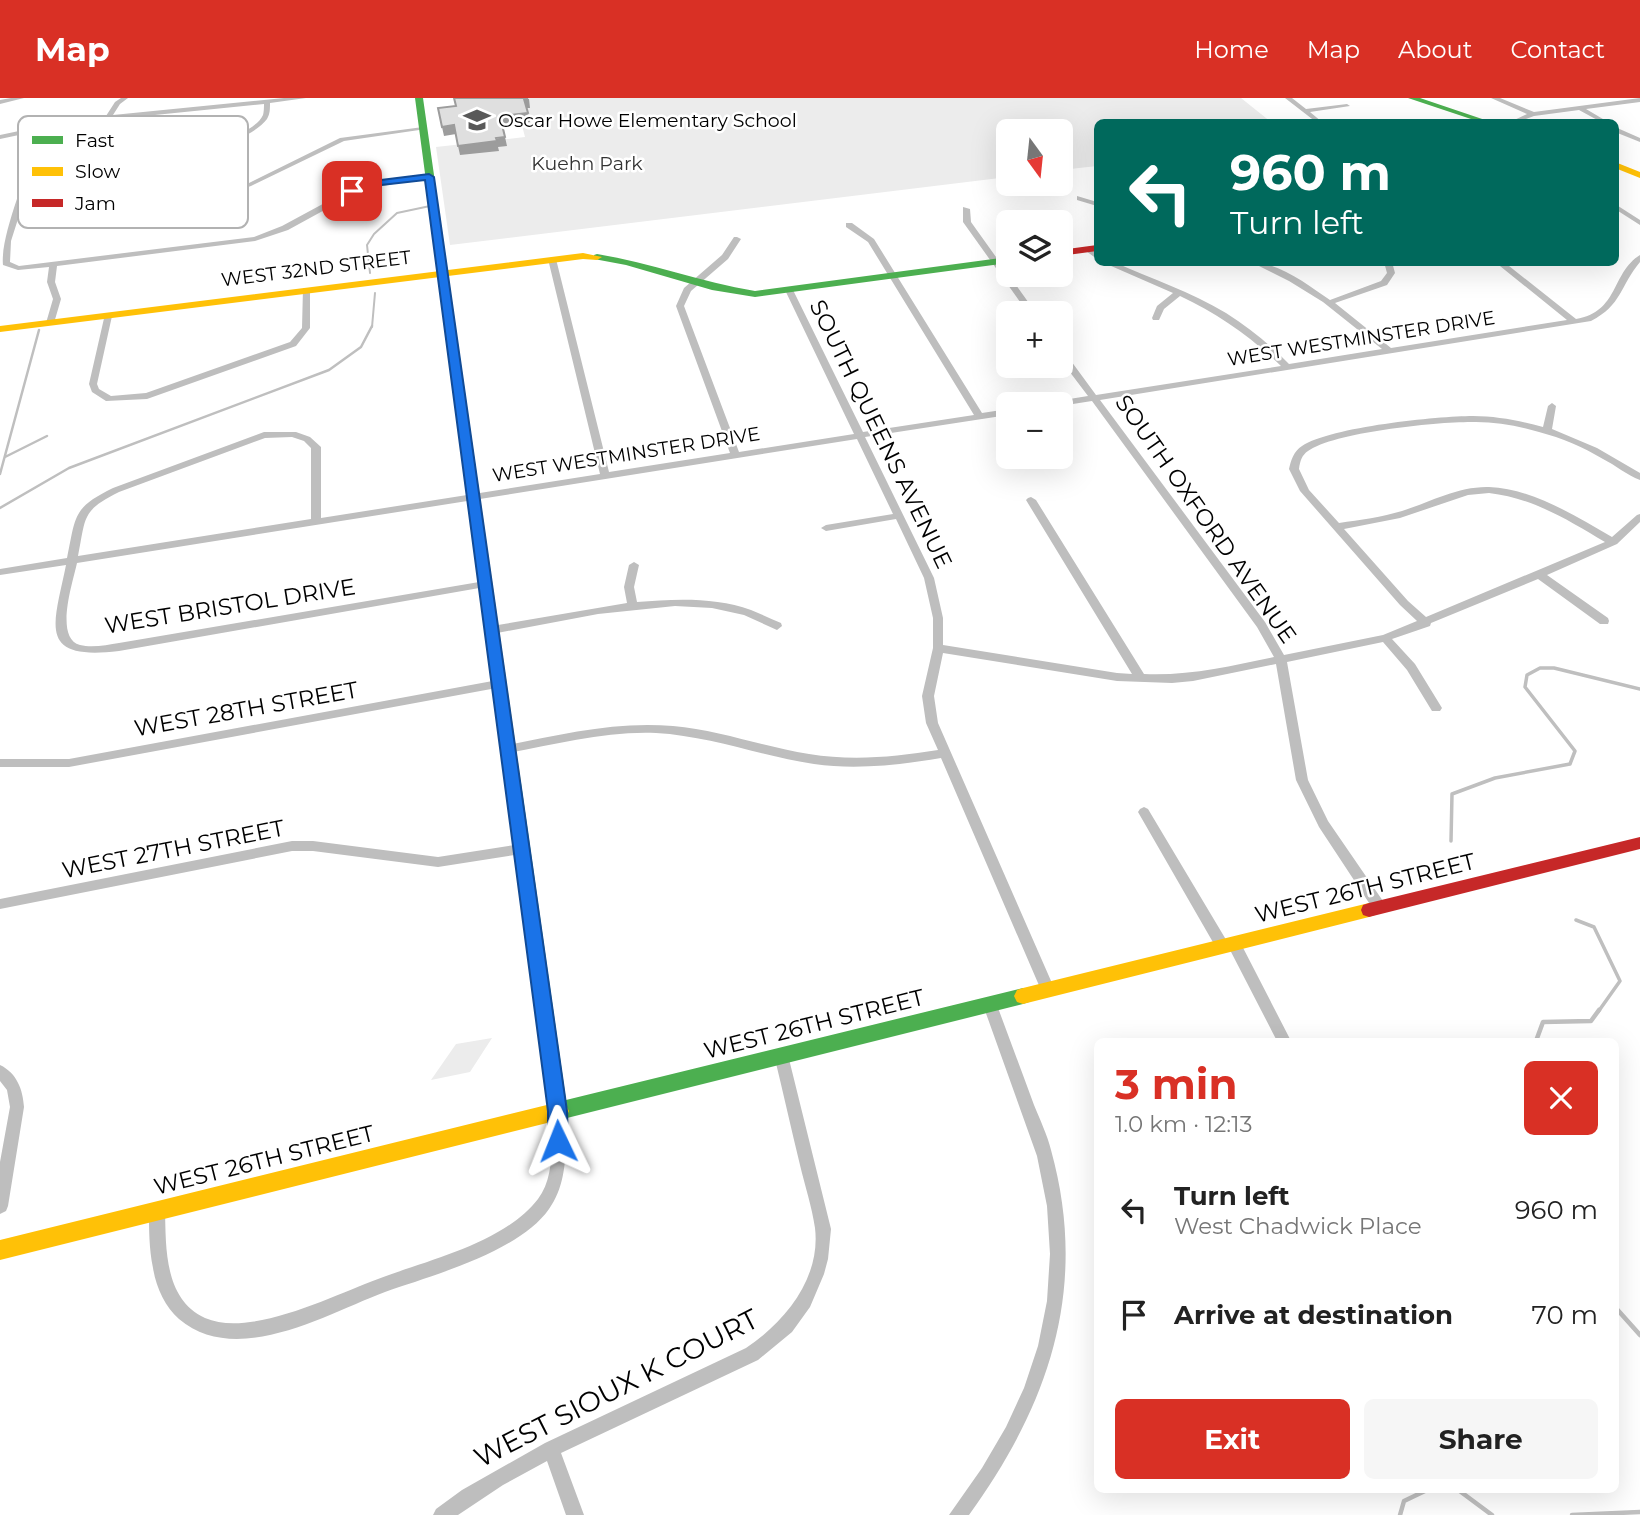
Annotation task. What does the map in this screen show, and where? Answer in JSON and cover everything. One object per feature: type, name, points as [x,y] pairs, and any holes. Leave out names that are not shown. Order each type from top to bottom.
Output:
[{"type":"street","points":[[0,102],[21,98]]},
{"type":"street","points":[[110,116],[117,103],[125,98]]},
{"type":"street","points":[[120,116],[303,98]]},
{"type":"street","points":[[157,1210],[158,1255],[162,1279],[182,1311],[194,1321],[210,1328],[231,1331],[276,1325],[483,1246],[525,1223],[538,1211],[555,1180],[558,1111],[419,98]]},
{"type":"street","points":[[1288,98],[1315,119]]},
{"type":"street","points":[[1412,98],[1478,119]]},
{"type":"street","points":[[1494,98],[1533,114]]},
{"type":"street","points":[[1520,119],[1533,114],[1640,100]]},
{"type":"street","points":[[248,129],[265,117],[267,102]]},
{"type":"street","points":[[1304,111],[1347,107]]},
{"type":"street","points":[[1580,108],[1600,119]]},
{"type":"street","points":[[248,185],[342,138],[423,129]]},
{"type":"street","points":[[1619,131],[1640,140]]},
{"type":"street","points":[[0,137],[18,133]]},
{"type":"street","points":[[1619,167],[1640,175]]},
{"type":"street","points":[[18,204],[2,256],[6,263],[25,268],[255,239],[285,228],[359,188],[429,177]]},
{"type":"street","points":[[1080,198],[1094,203]]},
{"type":"street","points":[[966,209],[967,222],[996,255]]},
{"type":"street","points":[[1619,209],[1640,222]]},
{"type":"street","points":[[13,217],[18,216]]},
{"type":"street","points":[[849,225],[871,241],[979,416]]},
{"type":"street","points":[[735,455],[681,312],[683,296],[725,257],[737,239]]},
{"type":"street","points":[[1073,253],[1094,252]]},
{"type":"street","name":"WEST 32ND STREET","points":[[0,329],[583,256],[627,261],[740,293],[789,290],[996,262]]},
{"type":"street","name":"WEST WESTMINSTER DRIVE","points":[[1073,401],[1576,322],[1608,310],[1626,274],[1640,257]]},
{"type":"street","points":[[552,259],[605,475]]},
{"type":"street","points":[[50,323],[57,299],[51,282],[53,265]]},
{"type":"street","points":[[1116,266],[1180,292],[1234,319],[1287,367]]},
{"type":"street","points":[[1263,266],[1331,302],[1389,352]]},
{"type":"street","points":[[1331,302],[1384,283],[1391,273],[1389,266]]},
{"type":"street","points":[[1504,266],[1576,322]]},
{"type":"street","points":[[108,316],[93,384],[95,390],[109,400],[137,399],[293,344],[306,328],[306,290]]},
{"type":"street","name":"SOUTH QUEENS AVENUE","points":[[789,290],[929,578],[938,618],[938,648],[928,696],[932,723],[1048,990]]},
{"type":"street","points":[[1156,318],[1160,308],[1180,292]]},
{"type":"street","name":"SOUTH OXFORD AVENUE","points":[[1073,370],[1261,625],[1281,659],[1302,780],[1323,824],[1380,908]]},
{"type":"street","points":[[1547,430],[1552,406]]},
{"type":"street","name":"WEST WESTMINSTER DRIVE","points":[[0,572],[996,414]]},
{"type":"street","points":[[1426,623],[1404,603],[1305,491],[1294,469],[1297,457],[1316,443],[1342,436],[1460,419],[1504,422],[1547,430],[1591,449],[1640,477]]},
{"type":"street","name":"WEST BRISTOL DRIVE","points":[[316,521],[316,447],[307,439],[293,434],[264,435],[96,499],[81,515],[60,632],[67,644],[91,649],[119,647],[485,584]]},
{"type":"street","points":[[1336,527],[1404,513],[1470,492],[1489,490],[1516,494],[1545,505],[1613,542]]},
{"type":"street","points":[[1031,500],[1141,679]]},
{"type":"street","points":[[826,528],[898,516]]},
{"type":"street","points":[[938,648],[1141,679],[1194,677],[1385,638],[1613,542],[1640,517]]},
{"type":"street","points":[[633,606],[629,587],[634,565]]},
{"type":"street","points":[[1539,575],[1604,621]]},
{"type":"street","points":[[492,630],[669,602],[710,606],[755,615],[777,626]]},
{"type":"street","points":[[1385,638],[1410,667],[1436,708]]},
{"type":"street","name":"WEST 28TH STREET","points":[[0,763],[69,763],[498,684]]},
{"type":"street","points":[[508,749],[579,735],[655,729],[709,735],[812,759],[841,762],[882,762],[944,753]]},
{"type":"street","points":[[1144,812],[1229,945],[1282,1038]]},
{"type":"street","name":"WEST 26TH STREET","points":[[0,1250],[1640,843]]},
{"type":"street","name":"WEST 27TH STREET","points":[[0,904],[292,846],[313,846],[438,862],[521,849]]},
{"type":"street","points":[[958,1515],[998,1459],[1018,1424],[1034,1386],[1048,1343],[1060,1255],[1055,1200],[1045,1152],[990,1005]]},
{"type":"street","name":"WEST SIOUX K COURT","points":[[442,1515],[473,1492],[551,1449],[758,1351],[792,1320],[805,1302],[823,1251],[823,1229],[781,1055]]},
{"type":"street","points":[[0,1072],[12,1083],[17,1107],[0,1206]]},
{"type":"street","points":[[551,1449],[575,1515]]},
{"type":"green space","name":"Kuehn Park","points":[[515,98],[1241,98],[1267,119],[1094,119],[1094,166],[1073,169],[1073,119],[996,119],[996,178],[450,245],[436,147],[525,137]]},
{"type":"green space","points":[[492,1038],[470,1072],[431,1080],[456,1044]]},
{"type":"building","name":"Oscar Howe Elementary School","points":[[454,98],[528,98],[524,99],[528,113],[500,116],[505,137],[496,138],[497,141],[458,146],[454,125],[442,127],[438,108],[456,106]]},
{"type":"waterway","points":[[370,273],[367,245],[374,234],[397,213],[430,206]]},
{"type":"waterway","points":[[372,327],[375,293]]},
{"type":"waterway","points":[[0,508],[69,468],[329,370],[361,347],[372,326]]},
{"type":"waterway","points":[[0,474],[39,330]]},
{"type":"waterway","points":[[5,457],[47,436]]},
{"type":"waterway","points":[[1451,841],[1452,794],[1495,778],[1570,764],[1575,751],[1525,687],[1527,675],[1540,668],[1554,668],[1640,689]]},
{"type":"waterway","points":[[1576,920],[1594,927],[1620,981],[1598,1012]]},
{"type":"waterway","points":[[1537,1038],[1543,1022],[1591,1021],[1599,1010]]},
{"type":"waterway","points":[[1619,1311],[1640,1335]]},
{"type":"waterway","points":[[1400,1515],[1404,1501],[1421,1493]]},
{"type":"waterway","points":[[1462,1493],[1492,1515]]},
{"type":"waterway","points":[[1572,1515],[1640,1512]]},
{"type":"traffic: fast","points":[[419,98],[473,490]]},
{"type":"traffic: fast","points":[[1412,98],[1478,119]]},
{"type":"traffic: fast","points":[[597,257],[627,262],[712,287],[755,294],[996,262]]},
{"type":"traffic: fast","points":[[513,783],[558,1111]]},
{"type":"traffic: fast","points":[[559,1111],[1023,996]]},
{"type":"traffic: slow","points":[[1619,167],[1640,175]]},
{"type":"traffic: slow","points":[[0,329],[583,256],[597,257]]},
{"type":"traffic: slow","points":[[473,490],[513,783]]},
{"type":"traffic: slow","points":[[1023,996],[1369,910]]},
{"type":"traffic: slow","points":[[0,1250],[559,1111]]},
{"type":"traffic: jam","points":[[1073,251],[1094,248]]},
{"type":"traffic: jam","points":[[1369,910],[1640,843]]},
{"type":"place","name":"Oscar Howe Elementary School","points":[[477,120]]},
{"type":"route","points":[[352,191],[381,183],[429,177],[558,1111],[558,1141]]}]
